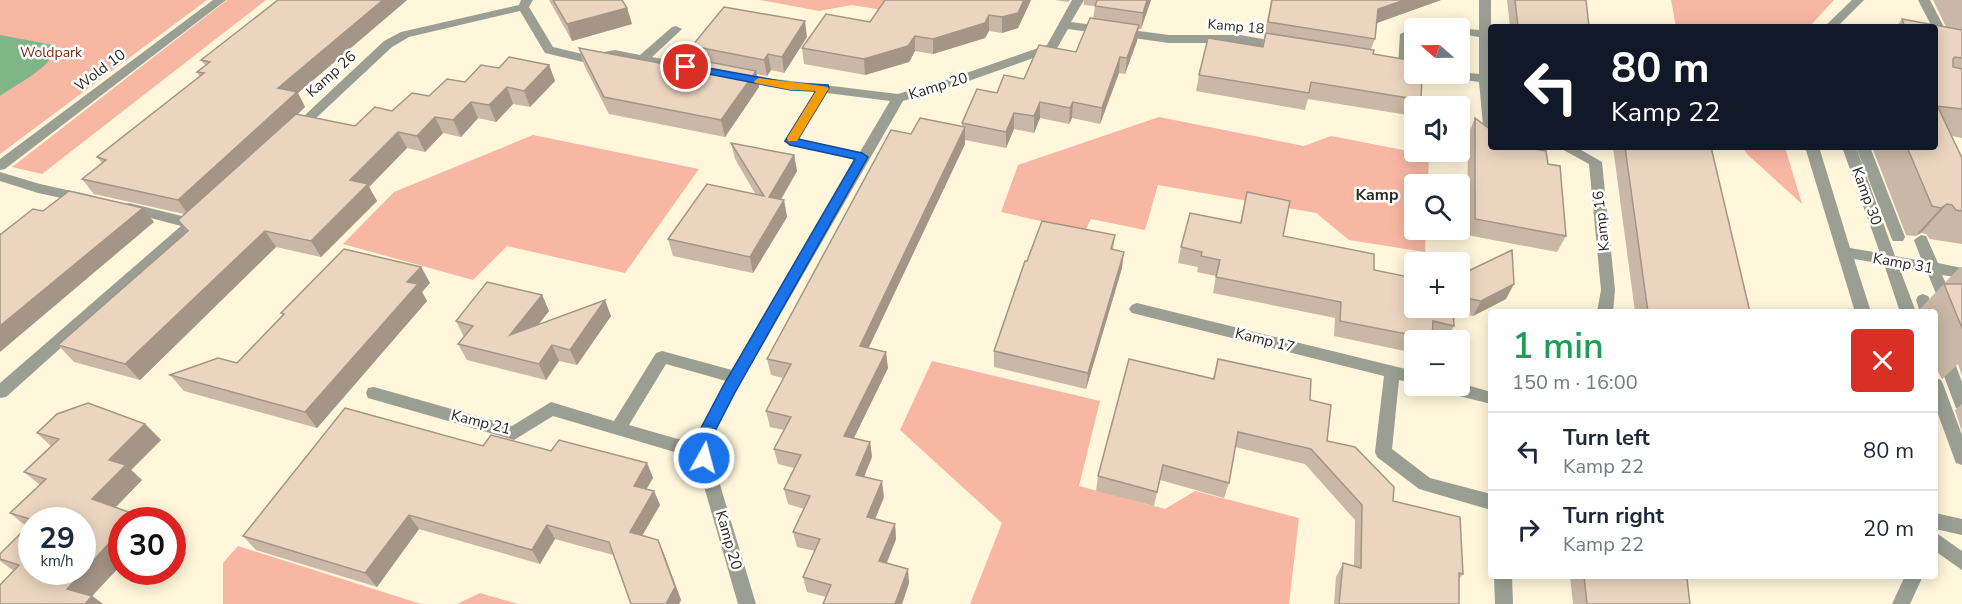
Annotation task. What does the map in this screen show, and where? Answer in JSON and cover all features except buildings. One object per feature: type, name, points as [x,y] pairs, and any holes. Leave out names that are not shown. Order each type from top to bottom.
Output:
[{"type":"street","name":"Wold 10","points":[[0,166],[220,0]]},
{"type":"street","name":"Kamp 20","points":[[747,604],[700,445],[736,377],[898,98],[957,81],[1052,47],[1078,0]]},
{"type":"street","points":[[1485,0],[1487,35],[1485,79],[1488,114]]},
{"type":"street","points":[[1833,24],[1858,0]]},
{"type":"street","points":[[1924,0],[1936,24]]},
{"type":"street","points":[[1934,0],[1962,52]]},
{"type":"street","name":"Kamp 26","points":[[288,136],[388,45],[405,34],[525,4],[549,50],[587,60],[615,54],[643,59]]},
{"type":"street","name":"Kamp 18","points":[[1065,25],[1169,39],[1240,39],[1299,48]]},
{"type":"street","points":[[1938,27],[1962,74]]},
{"type":"street","points":[[643,59],[676,29]]},
{"type":"street","points":[[1470,32],[1487,35]]},
{"type":"street","points":[[643,59],[791,87],[824,88],[898,98]]},
{"type":"street","points":[[1470,77],[1485,79]]},
{"type":"street","points":[[824,88],[790,141],[862,157]]},
{"type":"street","name":"Kamp 16","points":[[1571,150],[1595,162],[1608,290],[1605,309]]},
{"type":"street","points":[[1813,150],[1862,309]]},
{"type":"street","name":"Kamp 30","points":[[1850,150],[1907,309]]},
{"type":"street","name":"Kamp 30","points":[[1864,150],[1898,237]]},
{"type":"street","points":[[0,176],[38,188],[193,224]]},
{"type":"street","points":[[0,392],[210,208]]},
{"type":"street","points":[[1921,240],[1947,304]]},
{"type":"street","name":"Kamp 31","points":[[1845,252],[1962,273]]},
{"type":"street","name":"Kamp 17","points":[[1137,309],[1404,374]]},
{"type":"street","points":[[1938,339],[1962,403]]},
{"type":"street","points":[[618,428],[662,357],[736,377]]},
{"type":"street","points":[[1392,371],[1383,452],[1425,484],[1488,501]]},
{"type":"street","points":[[1938,392],[1962,458]]},
{"type":"street","name":"Kamp 21","points":[[374,393],[514,433],[550,409],[678,446],[700,445]]},
{"type":"street","points":[[1470,393],[1488,397]]},
{"type":"street","points":[[1938,522],[1962,527]]},
{"type":"street","points":[[1938,542],[1962,562]]},
{"type":"street","points":[[1503,579],[1504,604]]},
{"type":"street","points":[[1901,604],[1913,579]]},
{"type":"green space","name":"Woldpark","points":[[0,0],[207,0],[0,154]]},
{"type":"green space","points":[[227,0],[266,0],[42,174],[12,167]]},
{"type":"green space","points":[[760,0],[937,0],[907,14],[852,5],[819,11]]},
{"type":"green space","points":[[1671,0],[1834,0],[1812,24],[1675,24]]},
{"type":"green space","points":[[1159,117],[1304,146],[1331,136],[1404,150],[1404,162],[1429,162],[1428,174],[1404,174],[1404,240],[1426,240],[1425,252],[1349,240],[1316,213],[1158,185],[1145,230],[1091,219],[1085,231],[1001,212],[1018,165]]},
{"type":"green space","points":[[533,135],[699,169],[625,273],[507,246],[473,280],[343,244],[394,192]]},
{"type":"green space","points":[[1744,150],[1786,150],[1802,204]]},
{"type":"green space","points":[[932,361],[1100,401],[1079,486],[1165,509],[1195,491],[1299,518],[1289,604],[970,604],[1002,523],[900,430]]},
{"type":"green space","points":[[238,546],[421,604],[223,604],[223,563]]},
{"type":"green space","points":[[480,593],[518,604],[457,604]]},
{"type":"shaded area","points":[[0,35],[54,45],[56,49],[53,56],[40,69],[0,96]]},
{"type":"slow traffic","points":[[759,81],[791,87],[824,88],[793,138]]},
{"type":"district","name":"Kamp","points":[[1377,194]]},
{"type":"route","points":[[686,67],[791,87],[824,88],[790,141],[862,157],[728,390],[700,445],[704,458]]}]
